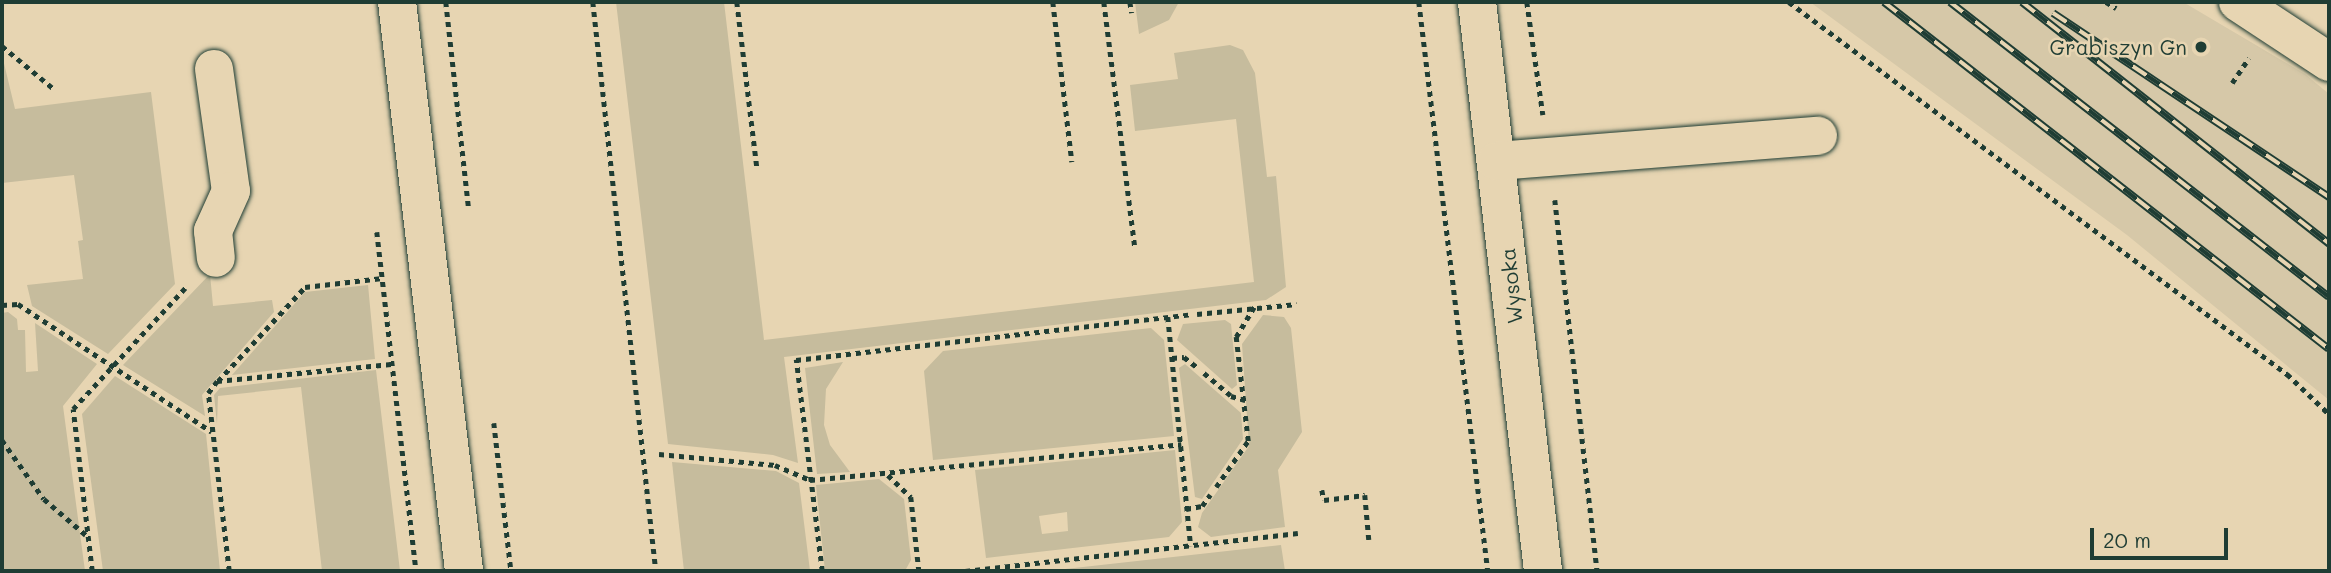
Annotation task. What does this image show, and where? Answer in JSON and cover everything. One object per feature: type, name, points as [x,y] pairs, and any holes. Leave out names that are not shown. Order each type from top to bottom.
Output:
[{"type":"street","points":[[397,2],[464,571]]},
{"type":"street","name":"Wysoka","points":[[1478,2],[1543,571]]},
{"type":"street","points":[[2238,2],[2329,62]]},
{"type":"street","points":[[214,69],[231,191],[213,231],[216,258]]},
{"type":"street","points":[[1497,161],[1818,136]]},
{"type":"path","points":[[446,2],[469,216]]},
{"type":"path","points":[[593,2],[656,571]]},
{"type":"path","points":[[737,2],[757,168]]},
{"type":"path","points":[[1053,2],[1072,162]]},
{"type":"path","points":[[1104,2],[1135,246]]},
{"type":"path","points":[[1130,2],[1132,13]]},
{"type":"path","points":[[1419,2],[1488,571]]},
{"type":"path","points":[[1527,2],[1549,157],[1597,571]]},
{"type":"path","points":[[1789,2],[2287,374],[2329,414]]},
{"type":"path","points":[[2106,2],[2116,8]]},
{"type":"path","points":[[2,46],[54,89]]},
{"type":"path","points":[[2232,83],[2255,48]]},
{"type":"path","points":[[92,571],[73,409],[216,258]]},
{"type":"path","points":[[229,571],[208,393],[305,287],[382,278]]},
{"type":"path","points":[[2,305],[18,304],[213,432]]},
{"type":"path","points":[[822,571],[796,360],[1297,304]]},
{"type":"path","points":[[1216,487],[1248,441],[1236,337],[1254,307]]},
{"type":"path","points":[[1168,317],[1191,546]]},
{"type":"path","points":[[1172,358],[1184,357],[1198,368]]},
{"type":"path","points":[[217,381],[391,364]]},
{"type":"path","points":[[1204,373],[1231,396],[1245,400]]},
{"type":"path","points":[[493,417],[511,571]]},
{"type":"path","points":[[2,440],[44,499],[88,535]]},
{"type":"path","points":[[659,454],[775,464],[810,480],[888,475],[1020,456],[1181,444]]},
{"type":"path","points":[[888,475],[911,497],[919,571]]},
{"type":"path","points":[[1322,490],[1324,500],[1365,495],[1369,540]]},
{"type":"path","points":[[1186,509],[1202,506],[1210,495]]},
{"type":"path","points":[[965,571],[1297,533]]},
{"type":"shaded area","points":[[616,2],[724,2],[764,340],[1254,282],[1236,119],[1135,131],[1130,85],[1178,79],[1174,53],[1230,45],[1243,50],[1255,73],[1267,177],[1276,176],[1286,287],[1266,300],[784,357],[798,463],[773,455],[668,444]]},
{"type":"shaded area","points":[[1135,2],[1179,2],[1169,20],[1139,34]]},
{"type":"shaded area","points":[[1810,2],[2183,2],[2305,74],[2329,94],[2329,400],[2127,235]]},
{"type":"shaded area","points":[[2,55],[15,109],[151,92],[175,284],[108,354],[32,306],[27,285],[83,279],[78,241],[83,240],[74,175],[2,183]]},
{"type":"shaded area","points":[[210,274],[213,306],[272,300],[274,312],[202,395],[205,416],[123,365]]},
{"type":"shaded area","points":[[368,285],[375,359],[232,375],[305,292]]},
{"type":"shaded area","points":[[8,312],[17,319],[18,330],[25,330],[26,372],[38,371],[35,323],[97,364],[63,406],[85,571],[2,571],[2,313]]},
{"type":"shaded area","points":[[1263,315],[1284,317],[1291,328],[1302,432],[1278,470],[1285,527],[1211,537],[1198,527],[1202,513],[1249,446],[1242,344]]},
{"type":"shaded area","points":[[1225,320],[1231,324],[1237,385],[1232,389],[1177,340],[1183,324]]},
{"type":"shaded area","points":[[1151,328],[1164,340],[1174,436],[933,460],[924,371],[943,351]]},
{"type":"shaded area","points":[[843,362],[826,389],[824,425],[830,445],[850,472],[817,474],[805,368]]},
{"type":"shaded area","points":[[1185,364],[1241,413],[1243,439],[1202,499],[1195,497],[1179,368]]},
{"type":"shaded area","points":[[376,370],[400,571],[322,571],[301,387],[218,396],[217,424],[214,395],[220,388]]},
{"type":"shaded area","points":[[115,376],[206,434],[220,571],[103,571],[82,414]]},
{"type":"shaded area","points":[[1175,450],[1182,522],[1169,537],[986,558],[975,470]],"holes":[[[1067,512],[1068,531],[1042,534],[1039,516]]]},
{"type":"shaded area","points":[[672,462],[776,471],[799,483],[810,571],[684,571]]},
{"type":"shaded area","points":[[879,479],[904,499],[911,560],[906,569],[825,571],[816,485]]},
{"type":"shaded area","points":[[1281,545],[1285,571],[1047,571]]},
{"type":"railway","points":[[1884,2],[2329,349]]},
{"type":"railway","points":[[1950,2],[2329,297]]},
{"type":"railway","points":[[2022,2],[2329,244]]},
{"type":"railway","points":[[2053,13],[2329,197]]},
{"type":"place","name":"Grabiszyn Gn","points":[[2201,47]]}]
